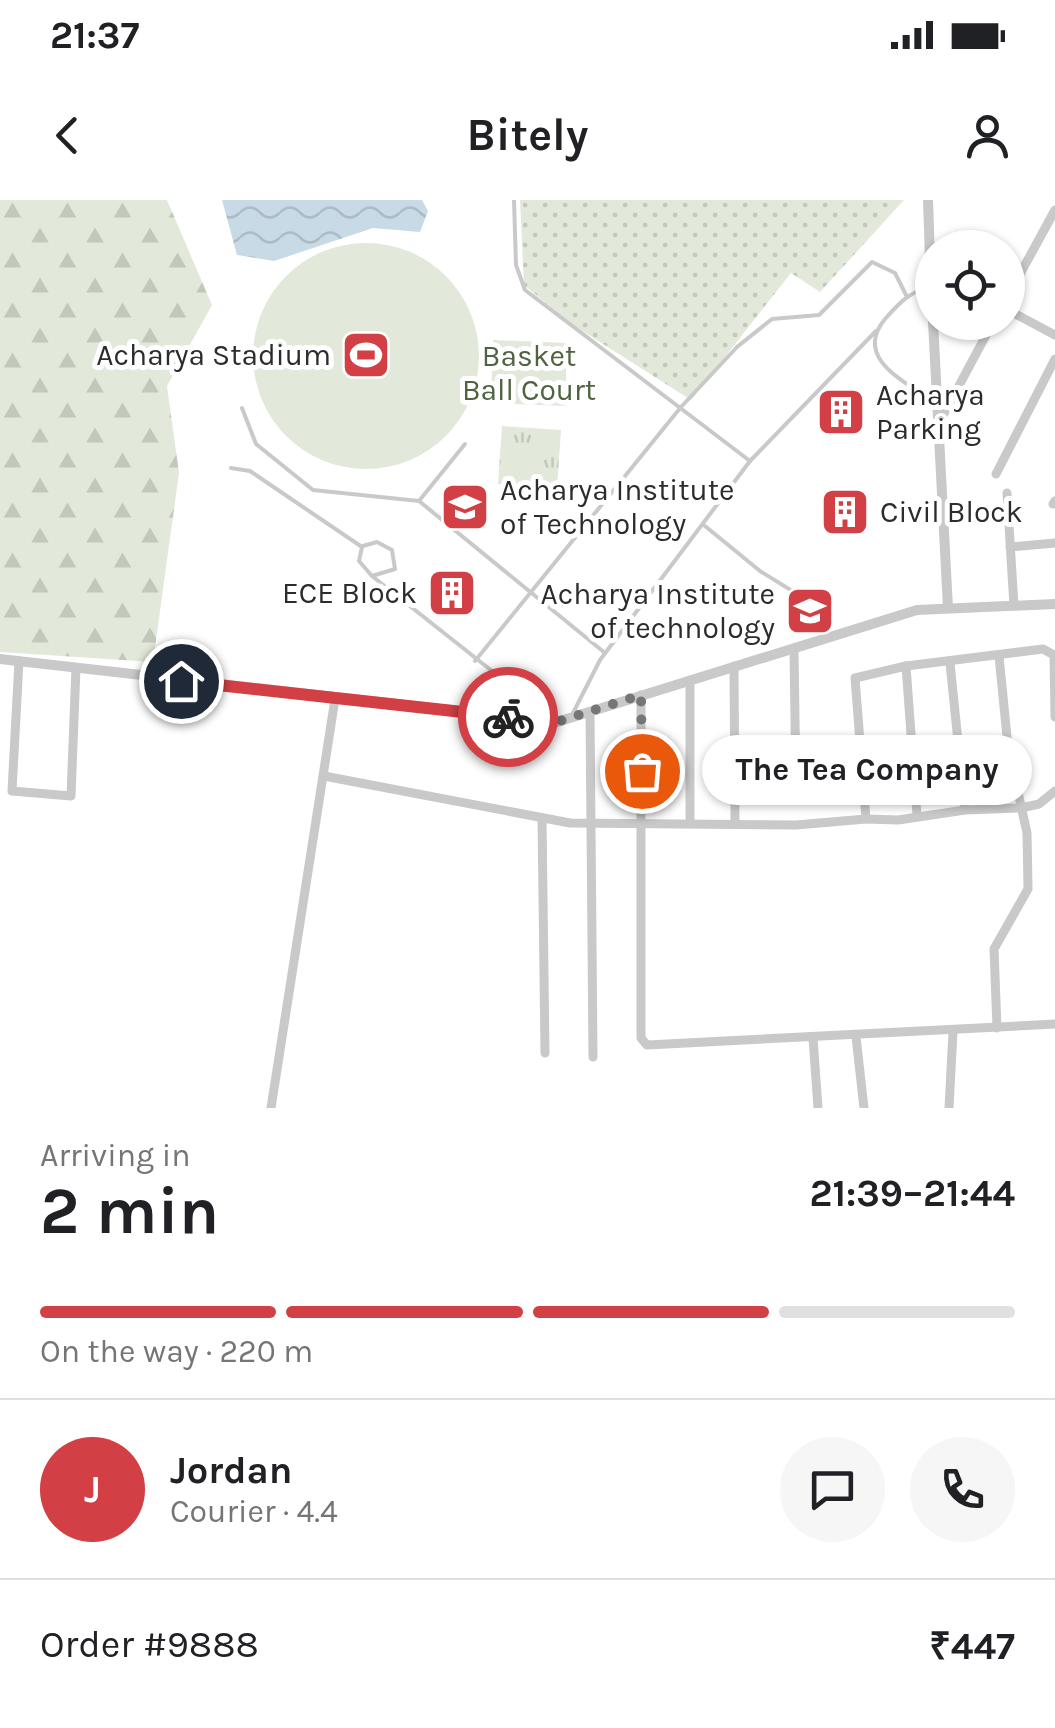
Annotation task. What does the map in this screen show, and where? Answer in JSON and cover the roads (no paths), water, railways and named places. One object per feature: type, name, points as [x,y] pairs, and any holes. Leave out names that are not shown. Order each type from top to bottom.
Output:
[{"type":"street","points":[[928,200],[929,230]]},
{"type":"street","points":[[1025,265],[1055,210]]},
{"type":"street","points":[[1025,319],[1055,335]]},
{"type":"street","points":[[934,340],[948,608]]},
{"type":"street","points":[[938,425],[983,340]]},
{"type":"street","points":[[996,474],[1055,359]]},
{"type":"street","points":[[1006,493],[1014,606]]},
{"type":"street","points":[[1010,547],[1055,543]]},
{"type":"street","points":[[0,659],[557,722],[917,610],[1055,604]]},
{"type":"street","points":[[794,649],[796,790]]},
{"type":"street","points":[[866,818],[855,678],[906,666],[1043,650],[1054,655],[1055,717]]},
{"type":"street","points":[[997,1028],[994,949],[1028,889],[1021,808],[1008,747],[999,656]]},
{"type":"street","points":[[19,661],[12,791],[71,796],[76,668]]},
{"type":"street","points":[[950,663],[965,810]]},
{"type":"street","points":[[734,666],[735,824]]},
{"type":"street","points":[[906,666],[918,815]]},
{"type":"street","points":[[690,680],[690,823]]},
{"type":"street","points":[[641,695],[641,1038],[656,1047],[1055,1024]]},
{"type":"street","points":[[272,1108],[334,699]]},
{"type":"street","points":[[590,712],[593,1057]]},
{"type":"street","points":[[324,776],[542,819],[593,823],[796,825],[866,818],[898,820],[965,810],[1021,808],[1039,804],[1055,792]]},
{"type":"street","points":[[542,819],[544,1053]]},
{"type":"street","points":[[950,1108],[953,1032]]},
{"type":"street","points":[[856,1036],[864,1108]]},
{"type":"street","points":[[813,1038],[818,1108]]},
{"type":"lane","points":[[514,200],[516,265],[526,290],[750,461]]},
{"type":"lane","points":[[474,661],[681,407],[754,332],[772,319],[819,315],[872,262],[895,272],[906,294]]},
{"type":"lane","points":[[571,718],[605,652],[705,526],[750,461],[876,331],[906,294],[915,291]]},
{"type":"lane","points":[[876,331],[874,351],[884,368],[937,404]]},
{"type":"lane","points":[[242,408],[256,444],[313,490],[419,502],[605,652]]},
{"type":"lane","points":[[419,502],[465,444]]},
{"type":"lane","points":[[232,468],[250,471],[362,546],[377,542],[392,550],[396,569],[372,576]]},
{"type":"lane","points":[[705,526],[760,571],[810,602]]},
{"type":"lane","points":[[362,546],[360,560],[372,576],[474,661],[557,722]]},
{"type":"lane","points":[[659,584],[690,606]]},
{"type":"water","points":[[222,200],[422,200],[428,211],[420,232],[373,228],[274,261],[237,255]]},
{"type":"place","name":"Acharya Stadium","points":[[366,355]]},
{"type":"place","name":"Acharya Parking","points":[[841,412]]},
{"type":"place","name":"Acharya Institute of Technology","points":[[465,507]]},
{"type":"place","name":"Civil Block","points":[[845,512]]},
{"type":"place","name":"ECE Block","points":[[452,593]]},
{"type":"place","name":"Acharya Institute of technology","points":[[810,611]]},
{"type":"place","name":"The Tea Company","points":[[642,771]]},
{"type":"park label","name":"Basket Ball Court","points":[[529,373]]}]
